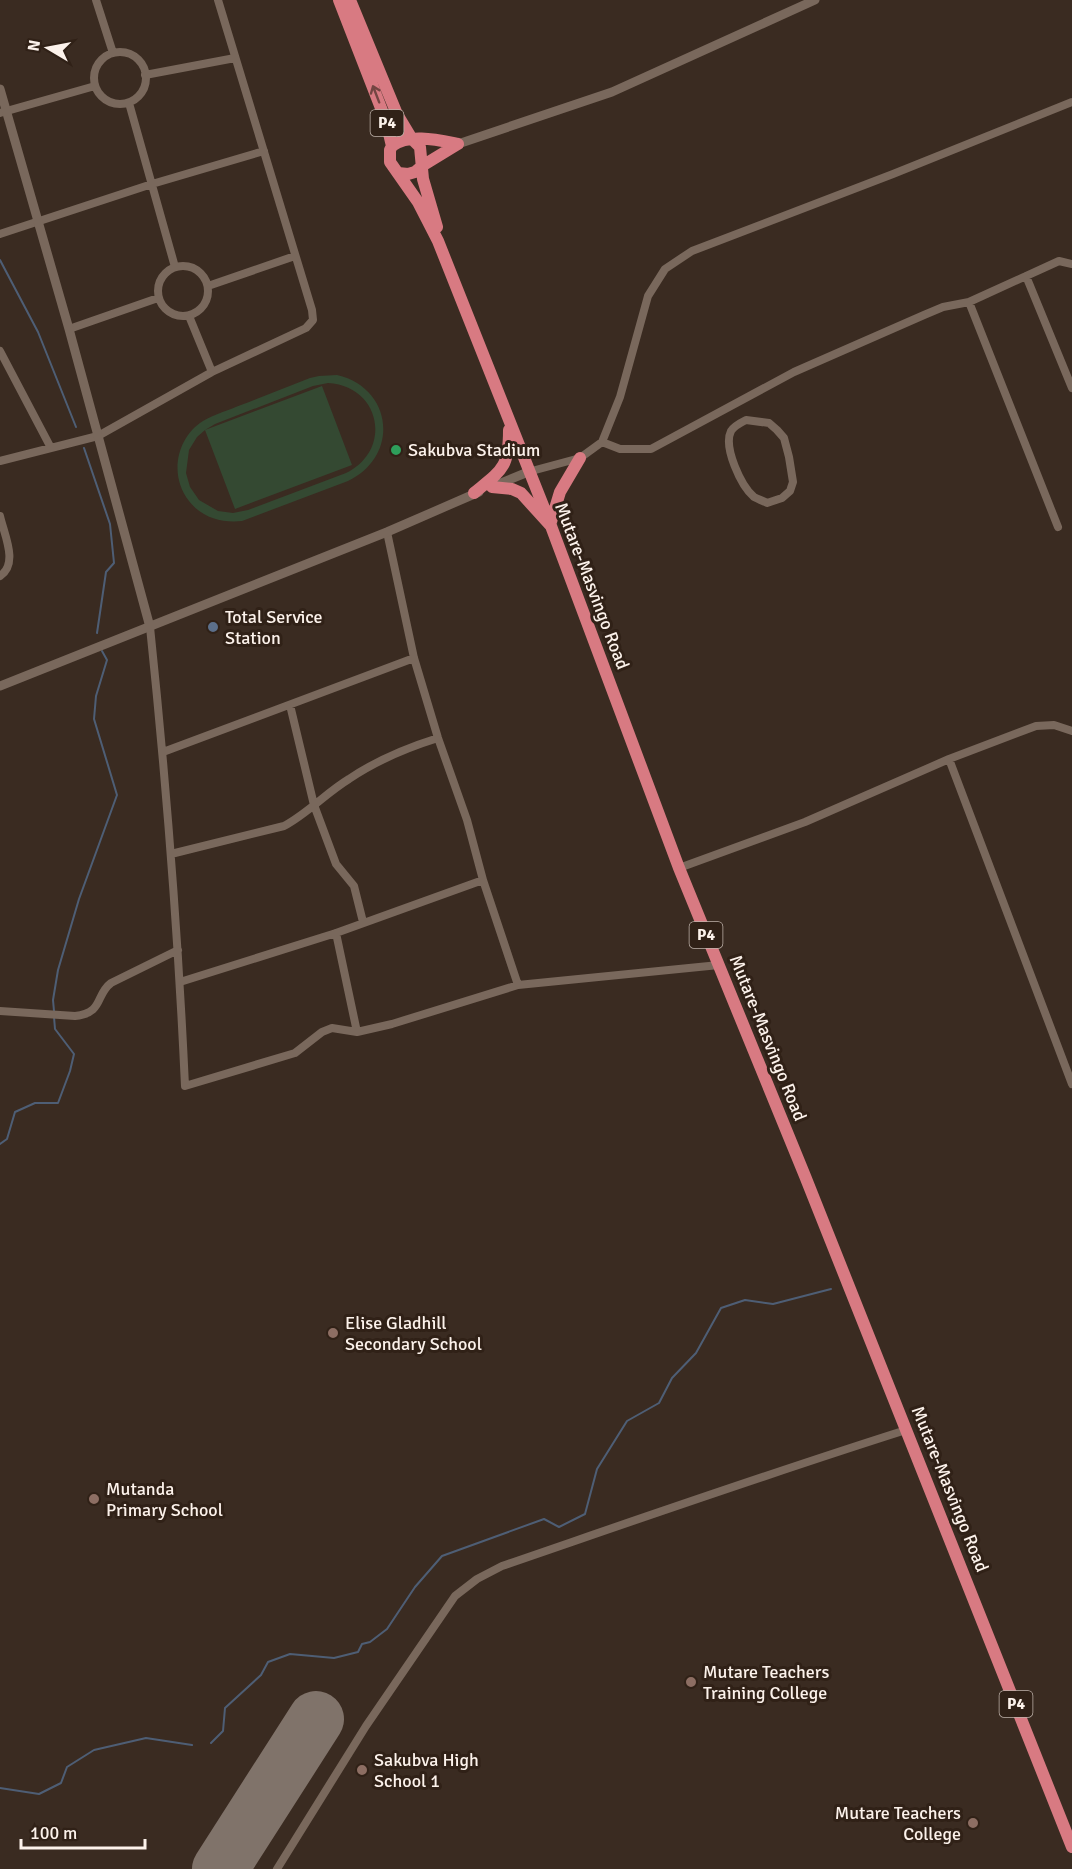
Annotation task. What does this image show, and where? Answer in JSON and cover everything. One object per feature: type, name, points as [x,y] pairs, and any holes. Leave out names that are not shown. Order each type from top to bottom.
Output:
[{"type":"highway","name":"Mutare-Masvingo Road","points":[[339,0],[386,121],[392,146],[390,162],[418,202],[438,241],[550,525],[679,868],[976,1603],[1072,1847]]},
{"type":"highway","name":"Mutare-Masvingo Road","points":[[350,0],[393,106],[412,139],[420,147],[438,241]]},
{"type":"highway","points":[[392,146],[403,139],[428,139],[458,144]]},
{"type":"highway","points":[[398,173],[412,174],[458,144]]},
{"type":"highway","points":[[474,493],[497,474],[507,460],[509,422]]},
{"type":"highway","points":[[550,525],[560,492],[580,458]]},
{"type":"highway","points":[[492,487],[521,493],[550,525]]},
{"type":"street","points":[[96,0],[113,53]]},
{"type":"street","points":[[0,461],[98,436],[212,372],[310,324],[313,320],[312,310],[218,0]]},
{"type":"street","points":[[458,144],[612,92],[815,0]]},
{"type":"street","points":[[121,52],[136,59],[146,75],[140,93],[129,103],[112,103],[104,100],[95,86],[94,77],[99,62],[113,53],[121,52]]},
{"type":"street","points":[[146,75],[235,58]]},
{"type":"street","points":[[3,111],[95,86]]},
{"type":"street","points":[[0,89],[3,111],[69,329],[150,627],[171,854],[185,1086],[295,1053],[322,1032],[332,1028],[357,1032],[392,1024],[518,985],[719,965]]},
{"type":"street","points":[[0,686],[387,532],[474,493],[528,472],[580,458],[602,442],[620,397],[648,296],[665,270],[692,251],[1072,102]]},
{"type":"street","points":[[129,103],[175,267]]},
{"type":"street","points":[[0,234],[152,184],[264,151]]},
{"type":"street","points":[[208,286],[295,256]]},
{"type":"street","points":[[602,442],[620,449],[651,448],[794,372],[934,311],[969,302],[1059,261],[1072,264]]},
{"type":"street","points":[[175,267],[192,267],[199,272],[208,286],[208,294],[202,308],[189,316],[181,317],[167,311],[158,298],[159,283],[168,270],[175,267]]},
{"type":"street","points":[[1026,276],[1072,388]]},
{"type":"street","points":[[69,329],[158,298]]},
{"type":"street","points":[[969,302],[1058,527]]},
{"type":"street","points":[[189,316],[212,372]]},
{"type":"street","points":[[0,351],[51,448]]},
{"type":"street","points":[[746,420],[769,423],[784,438],[793,472],[793,482],[790,491],[782,498],[767,503],[755,497],[744,485],[729,449],[728,438],[732,428],[746,420]]},
{"type":"street","points":[[0,516],[10,558],[8,568],[0,576]]},
{"type":"street","points":[[387,532],[414,658],[518,985]]},
{"type":"street","points":[[163,752],[414,658]]},
{"type":"street","points":[[290,705],[314,805],[336,864],[354,886],[363,922]]},
{"type":"street","points":[[679,868],[805,822],[949,759],[1035,726],[1054,724],[1072,731]]},
{"type":"street","points":[[171,854],[284,826],[299,818],[347,780],[374,763],[402,749],[438,738]]},
{"type":"street","points":[[949,759],[1072,1084]]},
{"type":"street","points":[[180,982],[336,933],[483,880]]},
{"type":"street","points":[[336,933],[357,1032]]},
{"type":"street","points":[[0,1011],[75,1016],[86,1014],[99,1004],[107,986],[111,983],[178,950]]},
{"type":"street","points":[[278,1869],[366,1726],[455,1596],[477,1579],[502,1566],[676,1505],[906,1430]]},
{"type":"green space","points":[[337,375],[356,382],[370,394],[379,408],[383,424],[382,440],[376,456],[365,470],[348,481],[242,521],[213,518],[194,507],[183,491],[179,480],[178,458],[181,447],[194,428],[217,414],[319,376]],"holes":[[[328,383],[346,387],[360,395],[369,407],[374,420],[375,435],[370,450],[361,463],[346,473],[248,510],[233,513],[218,511],[199,500],[190,487],[186,473],[189,450],[197,437],[215,424],[313,386]]]},
{"type":"green space","points":[[322,386],[352,465],[235,509],[205,430]]},
{"type":"waterway","points":[[0,260],[38,332],[76,427]]},
{"type":"waterway","points":[[84,448],[110,524],[114,563],[106,572],[97,633]]},
{"type":"waterway","points":[[54,1011],[53,1000],[58,970],[79,899],[117,795],[94,719],[96,696],[107,660],[102,651]]},
{"type":"waterway","points":[[0,1144],[7,1139],[15,1112],[35,1103],[58,1103],[74,1054],[55,1029],[54,1017]]},
{"type":"waterway","points":[[211,1743],[223,1731],[225,1708],[261,1675],[268,1662],[290,1654],[334,1658],[358,1652],[362,1644],[370,1642],[387,1629],[415,1587],[442,1556],[544,1519],[559,1527],[585,1514],[597,1469],[627,1421],[659,1403],[672,1378],[696,1353],[721,1308],[745,1300],[773,1304],[831,1289]]},
{"type":"waterway","points":[[0,1788],[39,1794],[61,1783],[67,1767],[94,1750],[146,1738],[192,1745]]},
{"type":"runway","points":[[220,1869],[316,1719]]},
{"type":"place","name":"Sakubva Stadium","points":[[396,450]]},
{"type":"place","name":"Total Service Station","points":[[213,627]]},
{"type":"place","name":"Elise Gladhill Secondary School","points":[[333,1333]]},
{"type":"place","name":"Mutanda Primary School","points":[[94,1499]]},
{"type":"place","name":"Mutare Teachers Training College","points":[[691,1682]]},
{"type":"place","name":"Sakubva High School 1","points":[[362,1770]]},
{"type":"place","name":"Mutare Teachers College","points":[[973,1823]]}]
